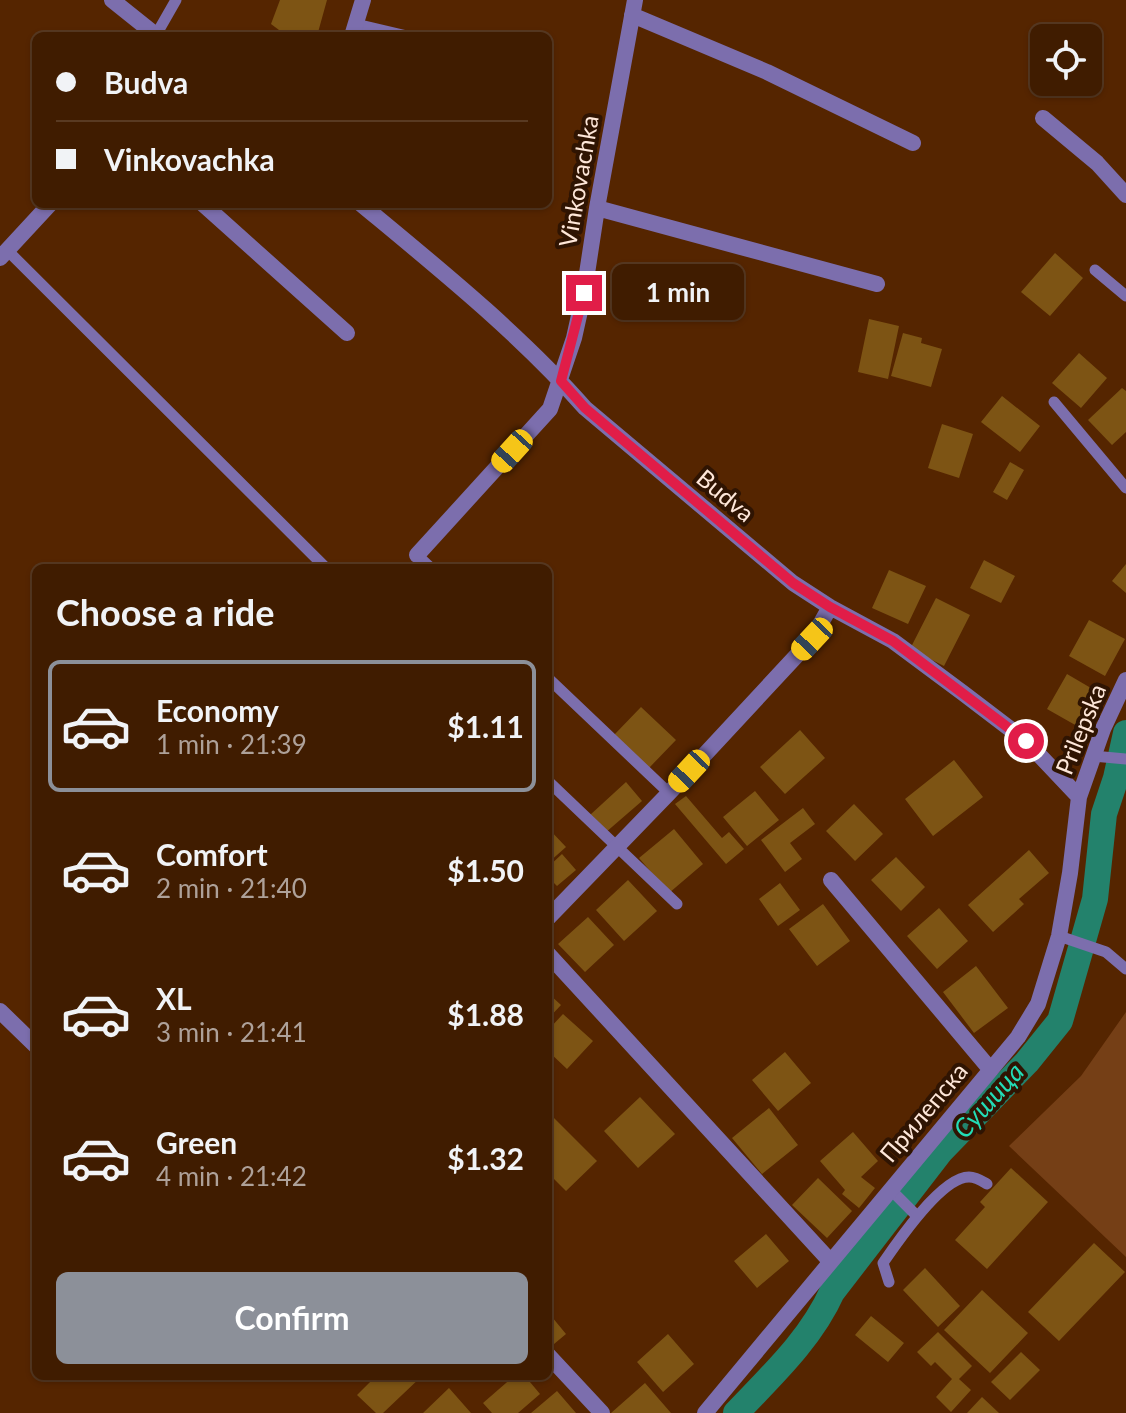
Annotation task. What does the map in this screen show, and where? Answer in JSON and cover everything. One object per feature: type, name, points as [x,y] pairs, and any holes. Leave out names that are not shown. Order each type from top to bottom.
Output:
[{"type":"street","points":[[112,0],[152,32]]},
{"type":"street","points":[[354,30],[363,0]]},
{"type":"street","points":[[633,7],[913,143]]},
{"type":"street","name":"Vinkovachka","points":[[417,555],[550,409],[561,381],[584,293],[633,7]]},
{"type":"street","points":[[1043,118],[1097,163],[1126,195]]},
{"type":"street","points":[[4,254],[46,208]]},
{"type":"street","points":[[207,208],[347,333]]},
{"type":"street","name":"Budva","points":[[366,208],[428,259],[561,381],[585,408],[793,583],[893,641],[963,693],[1026,741],[1079,797]]},
{"type":"street","points":[[597,208],[877,284]]},
{"type":"street","points":[[552,914],[812,639],[830,607]]},
{"type":"street","name":"Prilepska","points":[[1079,797],[1101,757],[1126,680]]},
{"type":"street","name":"Прилепска","points":[[705,1413],[830,1261],[894,1192],[1018,1037],[1038,1004],[1066,938],[1079,797]]},
{"type":"street","points":[[831,880],[990,1069]]},
{"type":"street","points":[[552,958],[830,1261]]},
{"type":"street","points":[[0,1011],[32,1042]]},
{"type":"street","points":[[552,1359],[602,1413]]},
{"type":"lane","points":[[159,32],[176,0]]},
{"type":"lane","points":[[4,254],[322,564]]},
{"type":"lane","points":[[1095,270],[1126,296]]},
{"type":"lane","points":[[1054,402],[1126,488]]},
{"type":"lane","points":[[417,555],[427,564]]},
{"type":"lane","points":[[552,682],[669,793]]},
{"type":"lane","points":[[1101,757],[1126,759]]},
{"type":"lane","points":[[552,785],[677,904]]},
{"type":"lane","points":[[1066,938],[1106,952],[1126,969]]},
{"type":"lane","points":[[889,1282],[883,1263],[915,1213],[956,1181],[967,1177],[987,1184]]},
{"type":"lane","points":[[894,1192],[915,1213]]},
{"type":"shaded area","points":[[1126,1012],[1126,1257],[1009,1146],[1081,1076]]},
{"type":"building","points":[[280,0],[327,0],[318,32],[282,32],[271,24]]},
{"type":"building","points":[[1055,253],[1083,278],[1050,316],[1021,292]]},
{"type":"building","points":[[869,319],[899,326],[888,379],[858,372]]},
{"type":"building","points":[[903,333],[922,338],[921,343],[942,349],[931,387],[891,376]]},
{"type":"building","points":[[1079,353],[1107,378],[1081,408],[1052,383]]},
{"type":"building","points":[[1122,388],[1126,391],[1126,432],[1112,445],[1088,420]]},
{"type":"building","points":[[1002,396],[1040,426],[1020,452],[981,422]]},
{"type":"building","points":[[942,424],[973,434],[959,478],[928,468]]},
{"type":"building","points":[[1010,462],[1024,470],[1007,500],[993,492]]},
{"type":"building","points":[[984,560],[1015,576],[1001,603],[970,588]]},
{"type":"building","points":[[1126,564],[1126,593],[1112,581]]},
{"type":"building","points":[[889,570],[926,586],[908,624],[872,608]]},
{"type":"building","points":[[936,598],[970,615],[944,666],[910,649]]},
{"type":"building","points":[[1089,620],[1125,639],[1105,676],[1069,656]]},
{"type":"building","points":[[1067,674],[1096,691],[1077,726],[1047,709]]},
{"type":"building","points":[[641,707],[676,740],[649,768],[614,735]]},
{"type":"building","points":[[800,730],[825,758],[785,794],[760,767]]},
{"type":"building","points":[[954,760],[983,797],[933,836],[905,799]]},
{"type":"building","points":[[626,782],[642,801],[605,833],[590,815]]},
{"type":"building","points":[[755,791],[779,820],[747,846],[723,817]]},
{"type":"building","points":[[686,796],[722,838],[729,832],[744,849],[726,864],[675,804]]},
{"type":"building","points":[[854,804],[883,834],[855,861],[826,831]]},
{"type":"building","points":[[803,808],[815,824],[790,843],[802,859],[785,872],[761,840]]},
{"type":"building","points":[[674,829],[703,864],[669,893],[639,858]]},
{"type":"building","points":[[552,832],[566,847],[552,859]]},
{"type":"building","points":[[1029,850],[1049,873],[1019,899],[1024,904],[993,932],[968,905]]},
{"type":"building","points":[[562,854],[576,870],[557,886],[552,881],[552,863]]},
{"type":"building","points":[[896,857],[925,887],[901,911],[871,880]]},
{"type":"building","points":[[628,880],[657,911],[624,941],[596,910]]},
{"type":"building","points":[[780,883],[800,910],[778,926],[759,899]]},
{"type":"building","points":[[823,904],[850,941],[817,966],[789,929]]},
{"type":"building","points":[[939,908],[968,941],[937,969],[907,936]]},
{"type":"building","points":[[588,917],[614,945],[585,972],[558,944]]},
{"type":"building","points":[[976,966],[1008,1008],[974,1033],[943,992]]},
{"type":"building","points":[[552,997],[561,1005],[552,1015]]},
{"type":"building","points":[[563,1014],[593,1041],[567,1069],[552,1055],[552,1026]]},
{"type":"building","points":[[785,1052],[811,1083],[778,1111],[752,1080]]},
{"type":"building","points":[[640,1097],[675,1134],[638,1168],[604,1131]]},
{"type":"building","points":[[769,1108],[798,1145],[762,1174],[732,1138]]},
{"type":"building","points":[[552,1116],[597,1161],[566,1191],[552,1177]]},
{"type":"building","points":[[853,1132],[878,1161],[861,1177],[875,1188],[859,1208],[842,1194],[845,1190],[820,1161]]},
{"type":"building","points":[[1011,1168],[1048,1202],[987,1269],[955,1240],[985,1207],[980,1202]]},
{"type":"building","points":[[818,1178],[852,1211],[827,1238],[792,1205]]},
{"type":"building","points":[[766,1234],[789,1261],[757,1288],[734,1261]]},
{"type":"building","points":[[1094,1243],[1125,1272],[1059,1341],[1028,1312]]},
{"type":"building","points":[[925,1268],[960,1306],[938,1327],[903,1290]]},
{"type":"building","points":[[982,1290],[1028,1333],[990,1373],[944,1330]]},
{"type":"building","points":[[871,1316],[904,1343],[888,1362],[855,1335]]},
{"type":"building","points":[[552,1317],[566,1334],[552,1346]]},
{"type":"building","points":[[938,1332],[972,1366],[959,1379],[971,1390],[951,1412],[936,1397],[952,1379],[935,1362],[931,1366],[917,1352]]},
{"type":"building","points":[[668,1334],[694,1364],[663,1392],[637,1362]]},
{"type":"building","points":[[1021,1352],[1040,1370],[1010,1400],[991,1382]]},
{"type":"building","points":[[372,1380],[418,1380],[383,1413],[376,1413],[357,1395]]},
{"type":"building","points":[[509,1380],[528,1380],[540,1394],[518,1413],[492,1413],[483,1403]]},
{"type":"building","points":[[645,1383],[671,1413],[611,1413]]},
{"type":"building","points":[[449,1388],[471,1413],[423,1413]]},
{"type":"building","points":[[557,1391],[576,1413],[531,1413]]},
{"type":"building","points":[[982,1397],[999,1413],[967,1413]]},
{"type":"waterway","name":"Сушица","points":[[736,1413],[802,1341],[832,1292],[940,1152],[1027,1062],[1060,1021],[1095,899],[1104,814],[1126,733]]},
{"type":"route","points":[[584,293],[561,381],[585,408],[793,583],[893,641],[1026,741]]}]
